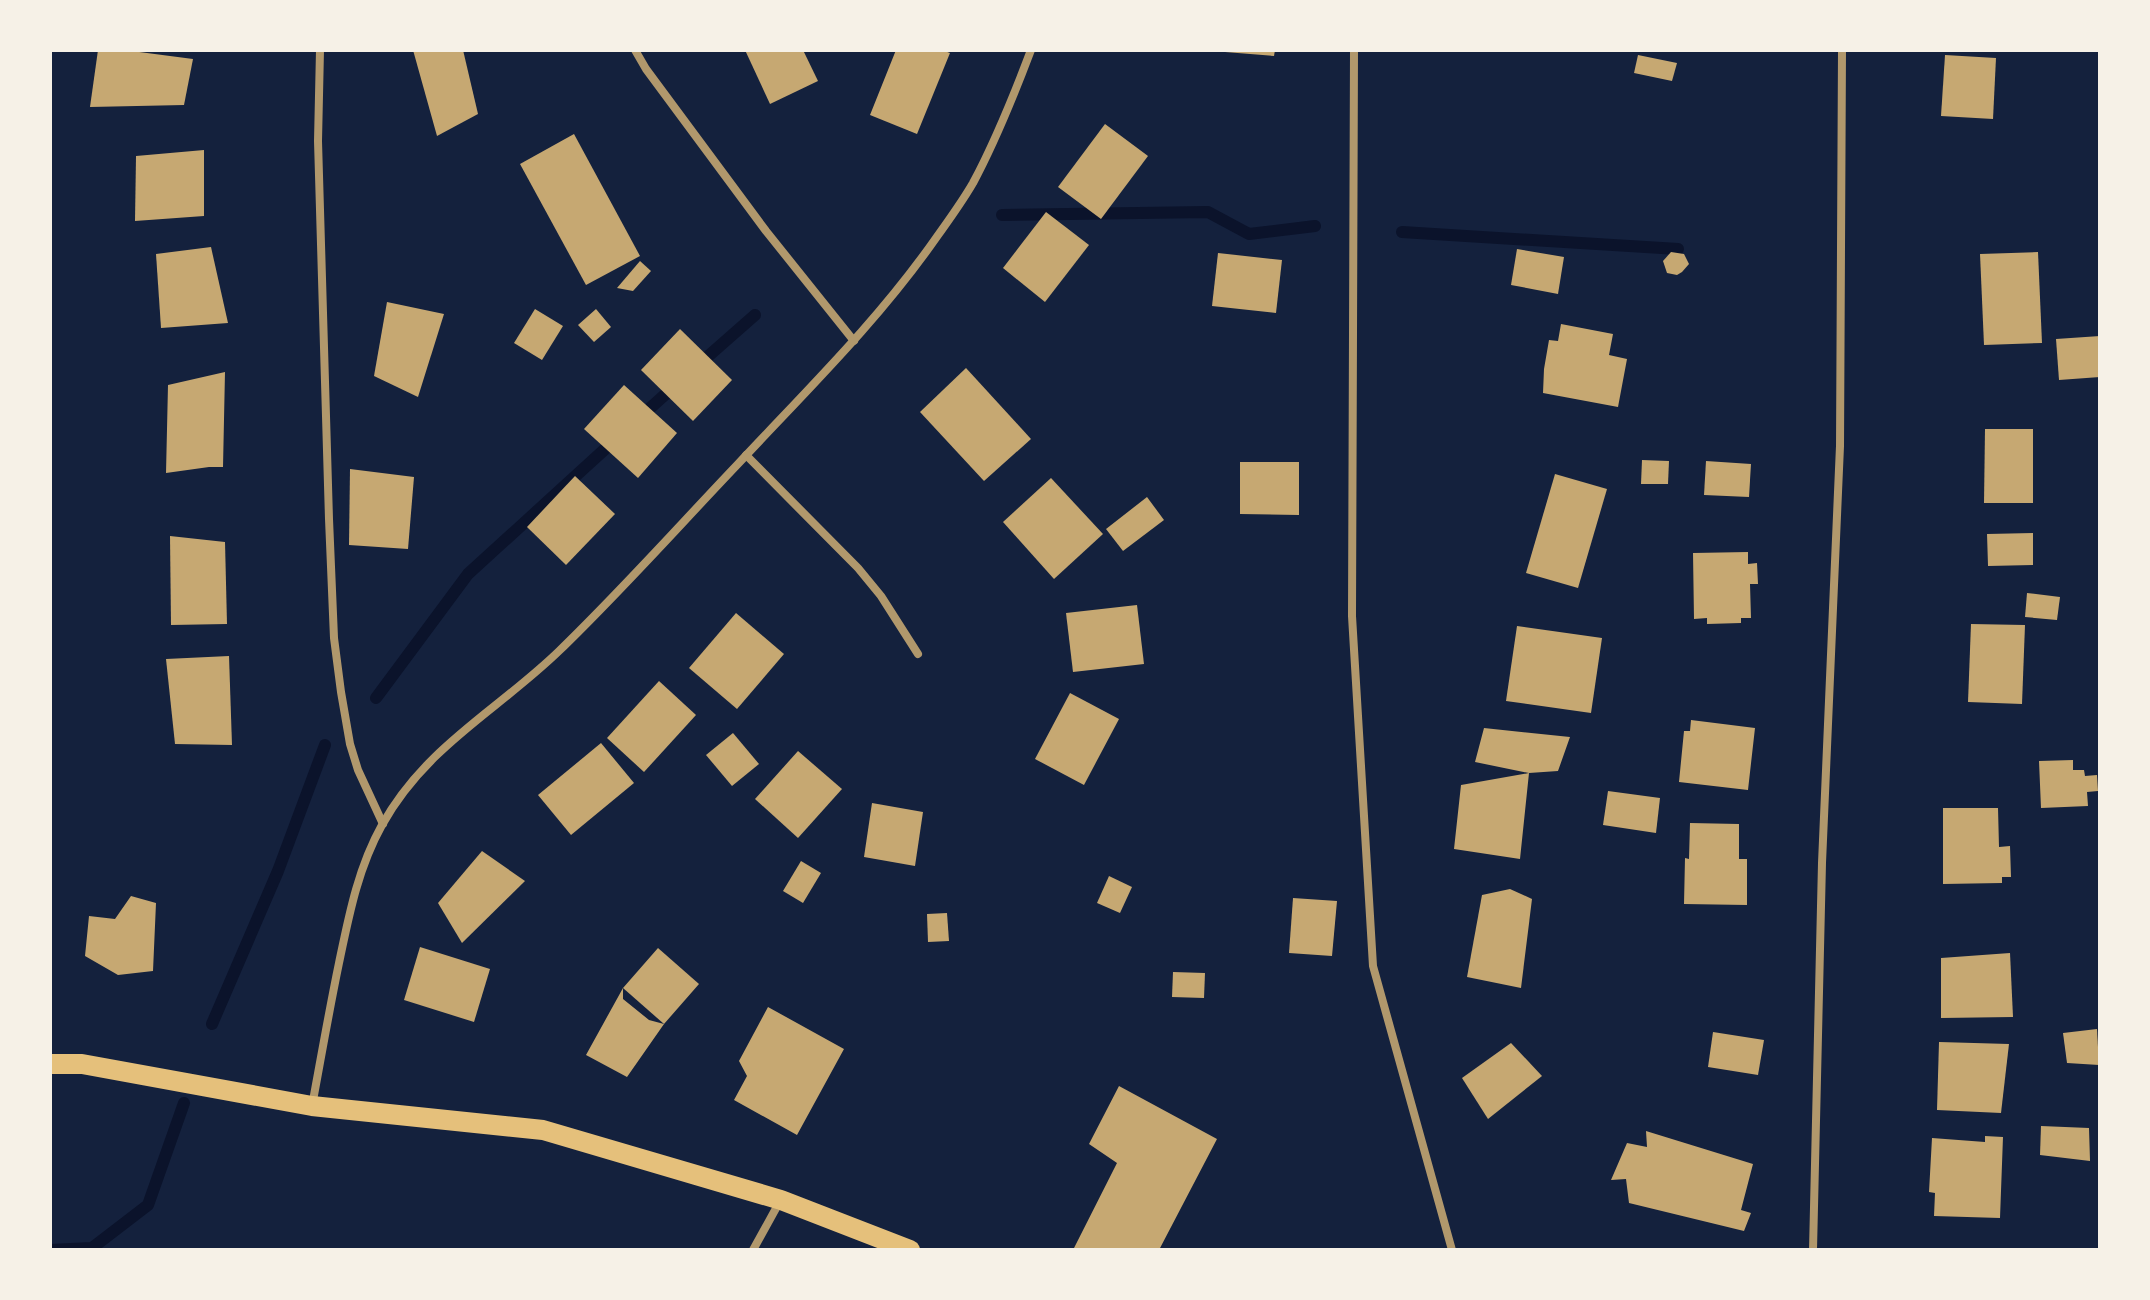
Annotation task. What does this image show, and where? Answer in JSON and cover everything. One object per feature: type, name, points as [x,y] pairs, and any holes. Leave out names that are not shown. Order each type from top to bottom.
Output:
[{"type":"main road","points":[[50,1064],[82,1064],[312,1106],[543,1130],[781,1200],[910,1250]]},
{"type":"street","points":[[320,50],[318,141],[334,638],[350,744],[358,770],[383,824]]},
{"type":"street","points":[[635,50],[766,231],[854,341]]},
{"type":"street","points":[[312,1106],[352,903],[362,868],[396,803],[451,740],[558,652],[887,304],[971,185],[1000,126],[1031,50]]},
{"type":"street","points":[[1354,50],[1352,616],[1373,966],[1452,1250]]},
{"type":"street","points":[[1813,1250],[1822,863],[1840,446],[1842,50]]},
{"type":"street","points":[[746,455],[858,568],[881,596],[918,654]]},
{"type":"street","points":[[753,1250],[781,1200]]},
{"type":"building","points":[[98,50],[124,50],[193,59],[184,105],[90,107]]},
{"type":"building","points":[[413,50],[463,50],[478,114],[437,136]]},
{"type":"building","points":[[745,50],[803,50],[818,81],[770,104]]},
{"type":"building","points":[[896,50],[942,50],[950,53],[917,134],[870,115]]},
{"type":"building","points":[[1225,50],[1275,50],[1274,56]]},
{"type":"building","points":[[1638,55],[1677,63],[1672,81],[1634,73]]},
{"type":"building","points":[[1945,55],[1996,58],[1993,119],[1941,116]]},
{"type":"building","points":[[1105,124],[1148,156],[1101,219],[1058,187]]},
{"type":"building","points":[[574,134],[640,256],[586,285],[520,164]]},
{"type":"building","points":[[204,150],[204,216],[135,221],[136,156]]},
{"type":"building","points":[[1046,212],[1089,245],[1045,302],[1003,268]]},
{"type":"building","points":[[211,247],[228,323],[161,328],[156,254]]},
{"type":"building","points":[[1517,249],[1564,257],[1558,294],[1511,285]]},
{"type":"building","points":[[1671,252],[1684,254],[1689,264],[1677,275],[1667,273],[1663,261]]},
{"type":"building","points":[[2038,252],[2042,343],[1984,345],[1980,254]]},
{"type":"building","points":[[1218,253],[1282,260],[1276,313],[1212,306]]},
{"type":"building","points":[[640,261],[651,271],[633,291],[617,288]]},
{"type":"building","points":[[387,302],[444,314],[418,397],[374,376]]},
{"type":"building","points":[[535,309],[563,326],[542,360],[514,343]]},
{"type":"building","points":[[596,309],[611,327],[594,342],[578,325]]},
{"type":"building","points":[[1561,324],[1613,334],[1609,355],[1627,359],[1618,407],[1543,393],[1549,340],[1558,341]]},
{"type":"building","points":[[680,329],[732,380],[693,421],[641,370]]},
{"type":"building","points":[[2100,336],[2100,377],[2059,380],[2056,339]]},
{"type":"building","points":[[966,368],[1031,439],[984,481],[920,412]]},
{"type":"building","points":[[225,372],[223,467],[166,473],[168,385]]},
{"type":"building","points":[[624,385],[677,433],[638,478],[584,429]]},
{"type":"building","points":[[1985,429],[2033,429],[2033,503],[1984,503]]},
{"type":"building","points":[[1642,460],[1669,461],[1668,484],[1641,484]]},
{"type":"building","points":[[1706,461],[1751,464],[1749,497],[1704,495]]},
{"type":"building","points":[[1240,462],[1299,462],[1299,515],[1240,514]]},
{"type":"building","points":[[350,469],[414,477],[408,549],[349,545]]},
{"type":"building","points":[[1555,474],[1607,489],[1578,588],[1526,573]]},
{"type":"building","points":[[575,476],[615,514],[566,565],[527,527]]},
{"type":"building","points":[[1051,478],[1103,534],[1054,579],[1003,522]]},
{"type":"building","points":[[1147,497],[1164,520],[1123,551],[1106,529]]},
{"type":"building","points":[[2033,533],[2033,565],[1988,566],[1987,534]]},
{"type":"building","points":[[170,536],[225,542],[227,624],[171,625]]},
{"type":"building","points":[[1748,552],[1748,564],[1757,563],[1758,584],[1750,584],[1751,618],[1741,618],[1741,623],[1707,624],[1707,618],[1694,619],[1693,553]]},
{"type":"building","points":[[2027,593],[2060,597],[2057,620],[2025,617]]},
{"type":"building","points":[[1137,605],[1144,664],[1073,672],[1066,613]]},
{"type":"building","points":[[736,613],[784,654],[737,709],[689,668]]},
{"type":"building","points":[[1971,624],[2025,625],[2022,704],[1968,702]]},
{"type":"building","points":[[1517,626],[1602,638],[1591,713],[1506,701]]},
{"type":"building","points":[[229,656],[232,745],[175,744],[166,659]]},
{"type":"building","points":[[659,681],[696,715],[644,772],[607,738]]},
{"type":"building","points":[[1070,693],[1119,719],[1084,785],[1035,759]]},
{"type":"building","points":[[1691,720],[1755,728],[1748,790],[1679,782],[1684,731],[1690,731]]},
{"type":"building","points":[[1484,728],[1570,737],[1558,771],[1529,773],[1475,762]]},
{"type":"building","points":[[733,733],[759,764],[732,786],[706,755]]},
{"type":"building","points":[[601,743],[634,783],[571,835],[538,795]]},
{"type":"building","points":[[798,751],[842,789],[798,838],[755,799]]},
{"type":"building","points":[[2073,760],[2073,770],[2084,770],[2085,776],[2097,775],[2098,791],[2087,792],[2088,806],[2041,808],[2039,761]]},
{"type":"building","points":[[1529,773],[1520,859],[1454,849],[1461,785]]},
{"type":"building","points":[[1608,791],[1660,798],[1656,833],[1603,825]]},
{"type":"building","points":[[872,803],[923,812],[915,866],[864,857]]},
{"type":"building","points":[[1943,808],[1998,808],[1999,847],[2010,846],[2011,877],[2002,877],[2002,883],[1943,884]]},
{"type":"building","points":[[1690,823],[1739,824],[1739,859],[1747,859],[1747,905],[1684,904],[1685,858],[1689,859]]},
{"type":"building","points":[[482,851],[525,881],[462,943],[438,903]]},
{"type":"building","points":[[801,861],[821,873],[803,903],[783,891]]},
{"type":"building","points":[[1109,876],[1132,887],[1120,913],[1097,903]]},
{"type":"building","points":[[1510,889],[1532,899],[1521,988],[1467,977],[1482,895]]},
{"type":"building","points":[[131,896],[156,903],[153,971],[118,975],[85,956],[89,916],[115,919]]},
{"type":"building","points":[[1293,898],[1337,901],[1332,956],[1289,953]]},
{"type":"building","points":[[947,913],[949,941],[928,942],[927,914]]},
{"type":"building","points":[[420,947],[490,969],[474,1022],[404,1000]]},
{"type":"building","points":[[658,948],[699,984],[664,1024],[623,988]]},
{"type":"building","points":[[2010,953],[2013,1017],[1941,1018],[1941,958]]},
{"type":"building","points":[[1173,972],[1205,973],[1204,998],[1172,997]]},
{"type":"building","points":[[623,988],[623,999],[649,1020],[664,1024],[627,1077],[586,1055]]},
{"type":"building","points":[[768,1007],[844,1049],[797,1135],[734,1100],[747,1076],[739,1061]]},
{"type":"building","points":[[2097,1029],[2099,1065],[2067,1063],[2063,1033]]},
{"type":"building","points":[[1713,1032],[1764,1040],[1758,1075],[1708,1067]]},
{"type":"building","points":[[1939,1042],[2009,1044],[2001,1113],[1937,1110]]},
{"type":"building","points":[[1511,1043],[1542,1076],[1488,1119],[1462,1078]]},
{"type":"building","points":[[1119,1086],[1217,1139],[1159,1250],[1073,1250],[1117,1163],[1089,1144]]},
{"type":"building","points":[[2041,1126],[2089,1128],[2090,1161],[2040,1155]]},
{"type":"building","points":[[1646,1131],[1753,1164],[1741,1210],[1751,1213],[1744,1231],[1629,1203],[1626,1179],[1611,1180],[1627,1143],[1647,1147]]},
{"type":"building","points":[[1985,1136],[2003,1137],[2000,1218],[1934,1216],[1935,1193],[1929,1192],[1932,1138],[1985,1142]]},
{"type":"waterway","points":[[1002,215],[1208,212],[1249,234],[1315,226]]},
{"type":"waterway","points":[[1402,232],[1678,249]]},
{"type":"waterway","points":[[697,366],[755,315]]},
{"type":"waterway","points":[[638,419],[678,383]]},
{"type":"waterway","points":[[376,698],[468,574],[615,440]]},
{"type":"waterway","points":[[212,1024],[278,871],[325,745]]},
{"type":"waterway","points":[[50,1250],[92,1248],[148,1205],[184,1103]]}]
